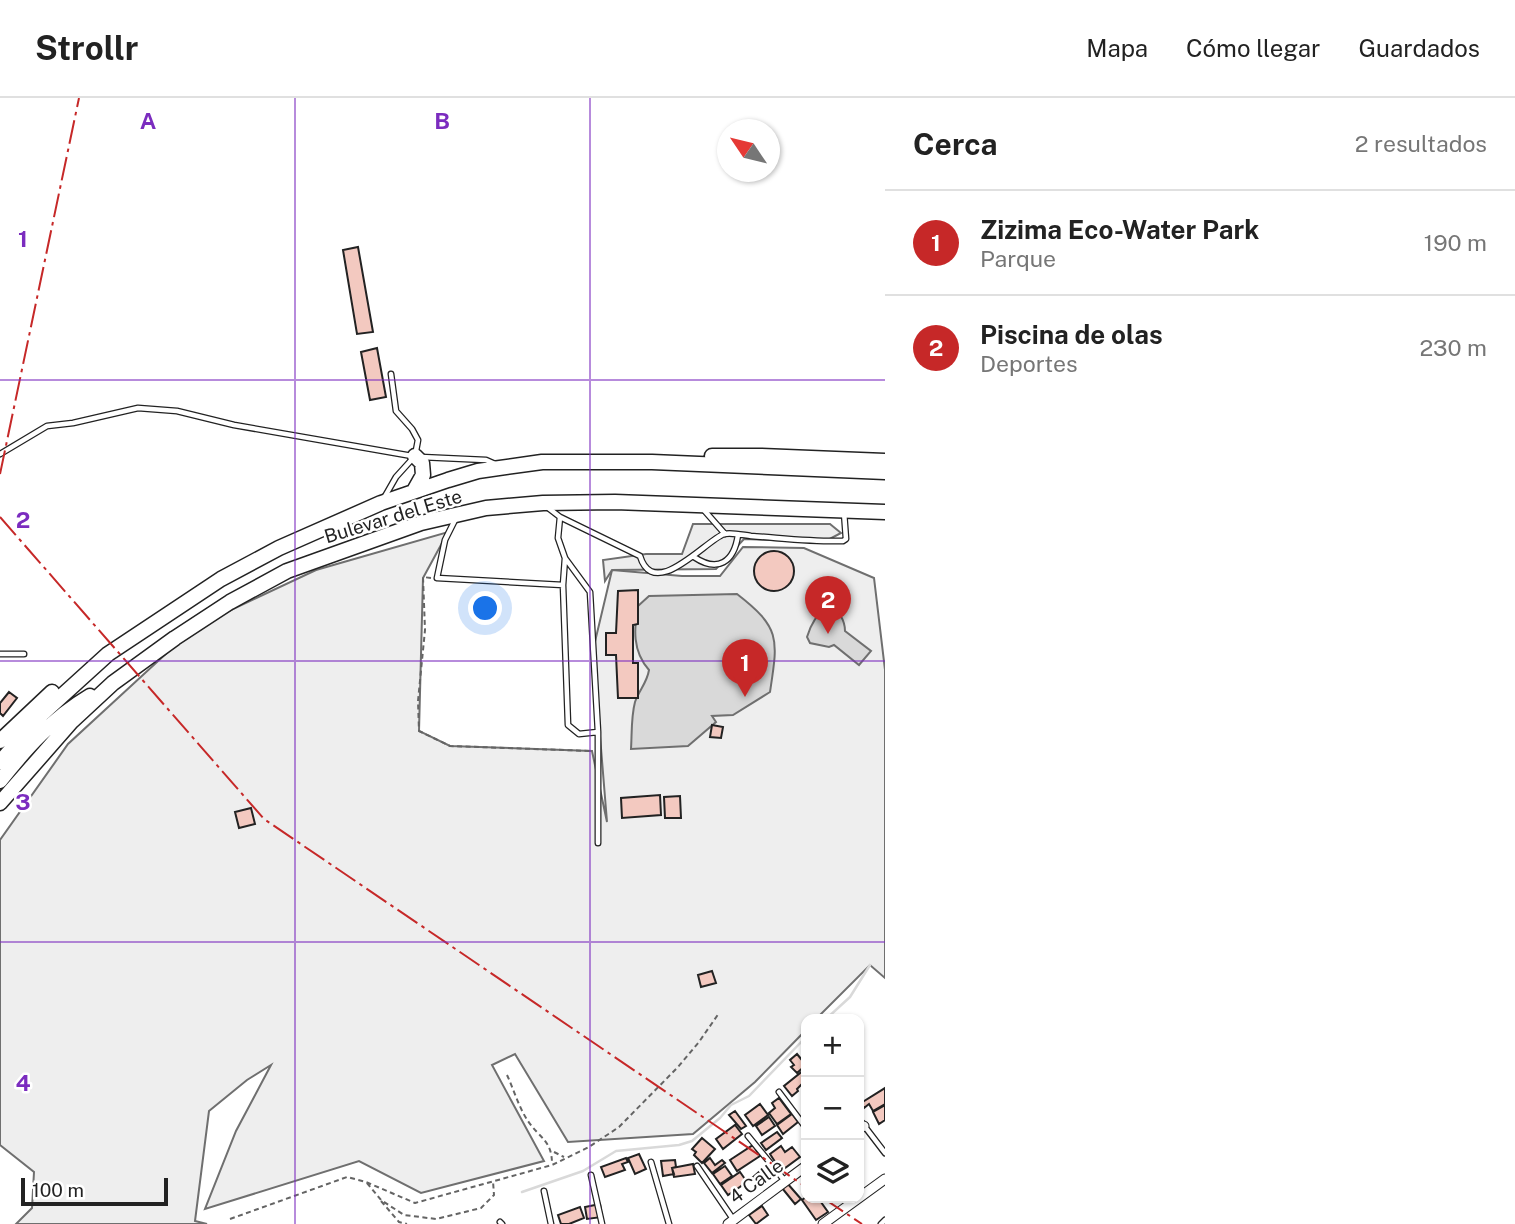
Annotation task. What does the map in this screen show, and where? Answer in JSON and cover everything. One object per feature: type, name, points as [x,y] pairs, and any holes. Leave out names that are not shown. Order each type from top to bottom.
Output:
[{"type":"highway","points":[[414,491],[423,475],[422,463],[415,456]]},
{"type":"highway","points":[[652,462],[735,456],[885,461]]},
{"type":"highway","name":"Bulevar del Este","points":[[0,762],[5,745],[108,654],[220,579],[279,548],[414,491],[478,471],[542,462],[652,462],[885,472]]},
{"type":"highway","name":"Bulevar del Este","points":[[0,803],[72,721],[113,683],[230,602],[287,571],[421,523],[486,508],[543,503],[615,502],[885,512]]},
{"type":"highway","points":[[0,781],[58,717],[113,683]]},
{"type":"street","name":"4 Calle","points":[[730,1222],[801,1170]]},
{"type":"street","points":[[823,1224],[885,1179]]},
{"type":"lane","points":[[381,503],[396,477],[415,456],[418,440],[396,411],[391,374]]},
{"type":"lane","points":[[0,454],[47,426],[73,423],[138,408],[177,411],[234,425],[415,456],[486,460],[502,467]]},
{"type":"lane","points":[[543,503],[560,517],[640,556],[643,565],[650,570],[662,572],[678,568],[725,534],[843,541],[846,539],[844,511]]},
{"type":"lane","points":[[701,506],[725,534]]},
{"type":"lane","points":[[458,514],[445,540],[437,579],[563,585]]},
{"type":"lane","points":[[560,517],[558,538],[565,558],[590,592],[598,732],[598,843]]},
{"type":"lane","points":[[694,556],[709,565],[717,565],[728,559],[736,548],[738,535]]},
{"type":"lane","points":[[565,558],[563,585],[568,725],[579,734],[598,732]]},
{"type":"lane","points":[[0,654],[24,654]]},
{"type":"lane","points":[[779,1092],[801,1121]]},
{"type":"lane","points":[[864,1129],[885,1153]]},
{"type":"lane","points":[[748,1136],[785,1181]]},
{"type":"lane","points":[[651,1162],[669,1224]]},
{"type":"lane","points":[[697,1166],[730,1222]]},
{"type":"lane","points":[[591,1175],[602,1224]]},
{"type":"lane","points":[[544,1191],[551,1224]]},
{"type":"lane","points":[[881,1224],[885,1220]]},
{"type":"path","points":[[437,579],[423,578],[425,630],[418,701],[419,731],[450,746],[593,751]]},
{"type":"path","points":[[230,1219],[348,1177],[415,1203],[552,1165],[589,1147],[619,1127],[699,1042],[719,1013]]},
{"type":"path","points":[[507,1075],[528,1122],[543,1136],[552,1150],[565,1158]]},
{"type":"path","points":[[552,1150],[552,1165]]},
{"type":"path","points":[[381,1200],[404,1215],[436,1219],[481,1208],[494,1195],[493,1181]]},
{"type":"path","points":[[366,1182],[399,1222],[407,1224]]},
{"type":"path","points":[[433,1224],[436,1219]]},
{"type":"shaded area","points":[[693,524],[830,524],[841,533],[824,542],[744,539],[716,569],[612,570],[605,581],[603,560],[646,554],[682,554]]},
{"type":"shaded area","points":[[448,532],[423,578],[419,731],[450,746],[592,751],[607,822],[593,650],[612,570],[682,576],[720,576],[743,547],[804,548],[874,578],[885,670],[885,978],[870,965],[821,1014],[801,1014],[801,1035],[755,1082],[693,1134],[568,1142],[515,1054],[492,1065],[544,1161],[421,1193],[359,1161],[205,1209],[236,1131],[271,1065],[247,1080],[209,1111],[195,1221],[207,1224],[16,1224],[32,1208],[34,1172],[0,1145],[0,840],[68,744],[195,627],[316,570]]},
{"type":"shaded area","points":[[737,594],[762,616],[773,636],[775,647],[770,692],[733,715],[712,716],[716,722],[688,746],[631,749],[635,702],[649,670],[637,647],[635,631],[638,606],[649,596]]},
{"type":"shaded area","points":[[828,605],[841,616],[845,631],[871,651],[859,665],[834,645],[829,647],[810,643],[807,637],[810,627]]},
{"type":"building","points":[[358,247],[373,332],[357,334],[343,250]]},
{"type":"building","points":[[377,348],[386,397],[370,400],[361,352]]},
{"type":"building","points":[[774,551],[782,552],[788,557],[793,563],[793,579],[788,585],[782,590],[774,591],[766,590],[760,585],[755,579],[754,571],[755,563],[760,557],[766,552]]},
{"type":"building","points":[[638,590],[638,624],[633,625],[633,663],[638,663],[638,698],[618,698],[616,655],[606,655],[606,633],[616,633],[618,591]]},
{"type":"building","points":[[9,692],[17,698],[3,716],[0,713],[0,703]]},
{"type":"building","points":[[712,725],[723,727],[721,738],[710,737]]},
{"type":"building","points":[[660,795],[661,815],[622,818],[621,798]]},
{"type":"building","points":[[680,796],[681,818],[665,818],[664,797]]},
{"type":"building","points":[[251,808],[255,824],[239,828],[235,812]]},
{"type":"building","points":[[712,971],[716,983],[701,987],[698,975]]},
{"type":"building","points":[[797,1054],[801,1059],[801,1069],[797,1073],[791,1067],[794,1065],[790,1060]]},
{"type":"building","points":[[801,1072],[801,1085],[792,1096],[784,1086]]},
{"type":"building","points":[[885,1088],[885,1104],[873,1111],[869,1104],[864,1108],[864,1101]]},
{"type":"building","points":[[779,1098],[791,1114],[777,1124],[769,1113],[775,1108],[772,1103]]},
{"type":"building","points":[[760,1104],[768,1115],[753,1126],[745,1115]]},
{"type":"building","points":[[885,1105],[885,1120],[879,1124],[873,1112]]},
{"type":"building","points":[[735,1111],[746,1126],[741,1129],[729,1115]]},
{"type":"building","points":[[792,1114],[798,1122],[783,1134],[777,1125]]},
{"type":"building","points":[[769,1117],[775,1126],[762,1135],[756,1126]]},
{"type":"building","points":[[735,1125],[742,1134],[723,1149],[716,1139]]},
{"type":"building","points":[[777,1132],[782,1138],[766,1150],[761,1143]]},
{"type":"building","points":[[702,1138],[715,1149],[702,1163],[692,1149]]},
{"type":"building","points":[[753,1145],[760,1156],[737,1171],[730,1160]]},
{"type":"building","points":[[781,1146],[785,1152],[792,1147],[800,1157],[781,1171],[770,1154]]},
{"type":"building","points":[[639,1154],[646,1169],[635,1174],[628,1158]]},
{"type":"building","points":[[626,1158],[628,1162],[622,1164],[625,1170],[605,1177],[601,1167]]},
{"type":"building","points":[[710,1158],[715,1165],[722,1160],[725,1163],[712,1173],[704,1163]]},
{"type":"building","points":[[675,1160],[676,1167],[672,1168],[674,1174],[663,1176],[661,1161]]},
{"type":"building","points":[[693,1164],[695,1174],[674,1177],[672,1168]]},
{"type":"building","points":[[767,1165],[772,1171],[758,1183],[753,1177]]},
{"type":"building","points":[[725,1166],[732,1176],[720,1184],[713,1174]]},
{"type":"building","points":[[740,1172],[747,1182],[728,1195],[721,1185]]},
{"type":"building","points":[[787,1183],[801,1199],[795,1204],[782,1188]]},
{"type":"building","points":[[804,1203],[822,1203],[828,1212],[816,1220]]},
{"type":"building","points":[[600,1204],[602,1217],[587,1219],[585,1207]]},
{"type":"building","points":[[762,1206],[768,1215],[756,1224],[749,1215]]},
{"type":"building","points":[[580,1207],[584,1218],[561,1224],[558,1215]]},
{"type":"waterway","points":[[831,1014],[850,997],[870,965]]},
{"type":"waterway","points":[[522,1192],[583,1171],[616,1151],[679,1145],[692,1141],[731,1105],[749,1096],[801,1042]]},
{"type":"power","points":[[0,474],[79,98]]},
{"type":"power","points":[[0,517],[264,819],[801,1184]]},
{"type":"power","points":[[830,1203],[862,1224]]},
{"type":"place","name":"Piscina de olas","points":[[828,634]]},
{"type":"place","name":"Zizima Eco-Water Park","points":[[745,697]]}]
